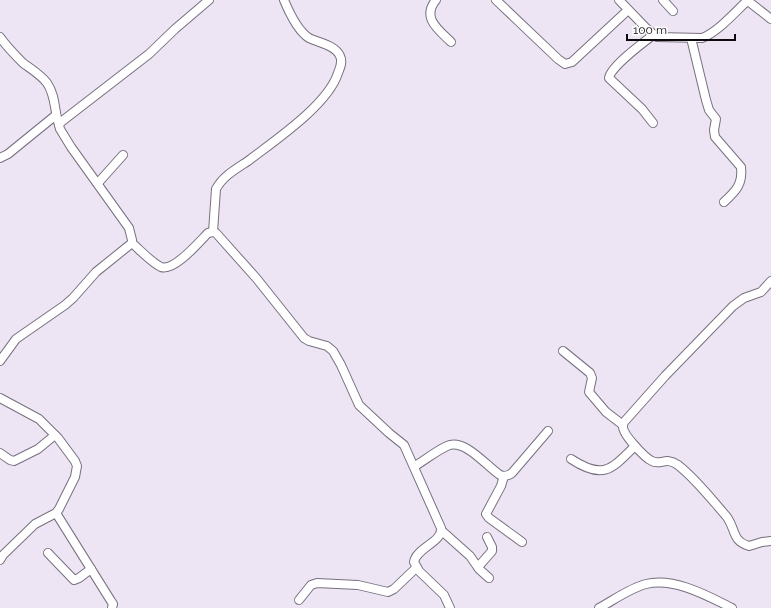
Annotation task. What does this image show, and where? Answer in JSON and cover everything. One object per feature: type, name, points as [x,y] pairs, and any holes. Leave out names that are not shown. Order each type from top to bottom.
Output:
[{"type":"street","points":[[59,125],[65,118],[149,54],[209,0]]},
{"type":"street","points":[[212,232],[216,188],[219,183],[275,141],[316,106],[335,83],[341,63],[339,54],[331,47],[304,34],[284,0]]},
{"type":"street","points":[[436,0],[430,9],[430,17],[435,25],[452,42]]},
{"type":"street","points":[[496,0],[565,64],[572,62],[628,10]]},
{"type":"street","points":[[619,0],[653,35],[667,38],[702,38],[707,36],[748,0],[771,19]]},
{"type":"street","points":[[663,0],[673,11]]},
{"type":"street","points":[[653,35],[630,54],[609,76],[609,78],[642,110],[653,123]]},
{"type":"street","points":[[691,38],[709,110],[716,119],[714,130],[716,137],[741,167],[742,172],[738,187],[724,202]]},
{"type":"street","points":[[2,43],[47,83],[53,96],[60,129],[71,147],[130,228],[132,243],[160,266],[168,267],[178,262],[208,233],[212,232],[220,236],[257,279],[304,338],[327,346],[333,351],[359,405],[384,429],[404,445],[415,466],[442,531],[470,556],[489,578]]},
{"type":"street","points":[[0,158],[8,154],[56,115]]},
{"type":"street","points":[[98,183],[123,155]]},
{"type":"street","points":[[0,361],[16,339],[65,305],[96,272],[132,243]]},
{"type":"street","points":[[622,425],[664,376],[733,306],[744,298],[760,292],[771,281]]},
{"type":"street","points":[[563,351],[590,372],[592,378],[589,392],[610,415],[622,425],[623,429],[635,446],[651,461],[656,462],[668,460],[672,461],[683,469],[731,522],[736,538],[740,542],[749,546],[771,541]]},
{"type":"street","points":[[0,398],[39,419],[55,435],[75,461],[77,466],[75,477],[56,513],[46,516],[35,524],[3,555],[0,560]]},
{"type":"street","points":[[415,466],[447,446],[458,444],[472,452],[495,472],[508,476],[548,431]]},
{"type":"street","points":[[0,453],[10,460],[14,460],[38,450],[55,435]]},
{"type":"street","points":[[571,459],[589,469],[602,471],[613,467],[635,446]]},
{"type":"street","points":[[504,476],[501,486],[486,514],[489,518],[522,542]]},
{"type":"street","points":[[56,513],[113,604],[112,608]]},
{"type":"street","points":[[442,531],[438,538],[414,558],[414,562],[416,568],[444,595],[450,608]]},
{"type":"street","points":[[478,567],[492,551],[492,547],[487,537]]},
{"type":"street","points":[[48,553],[74,580],[91,570]]},
{"type":"street","points":[[299,600],[311,585],[317,583],[358,585],[388,592],[394,589],[416,568]]},
{"type":"street","points":[[599,608],[635,588],[646,584],[666,583],[695,590],[732,608]]}]
